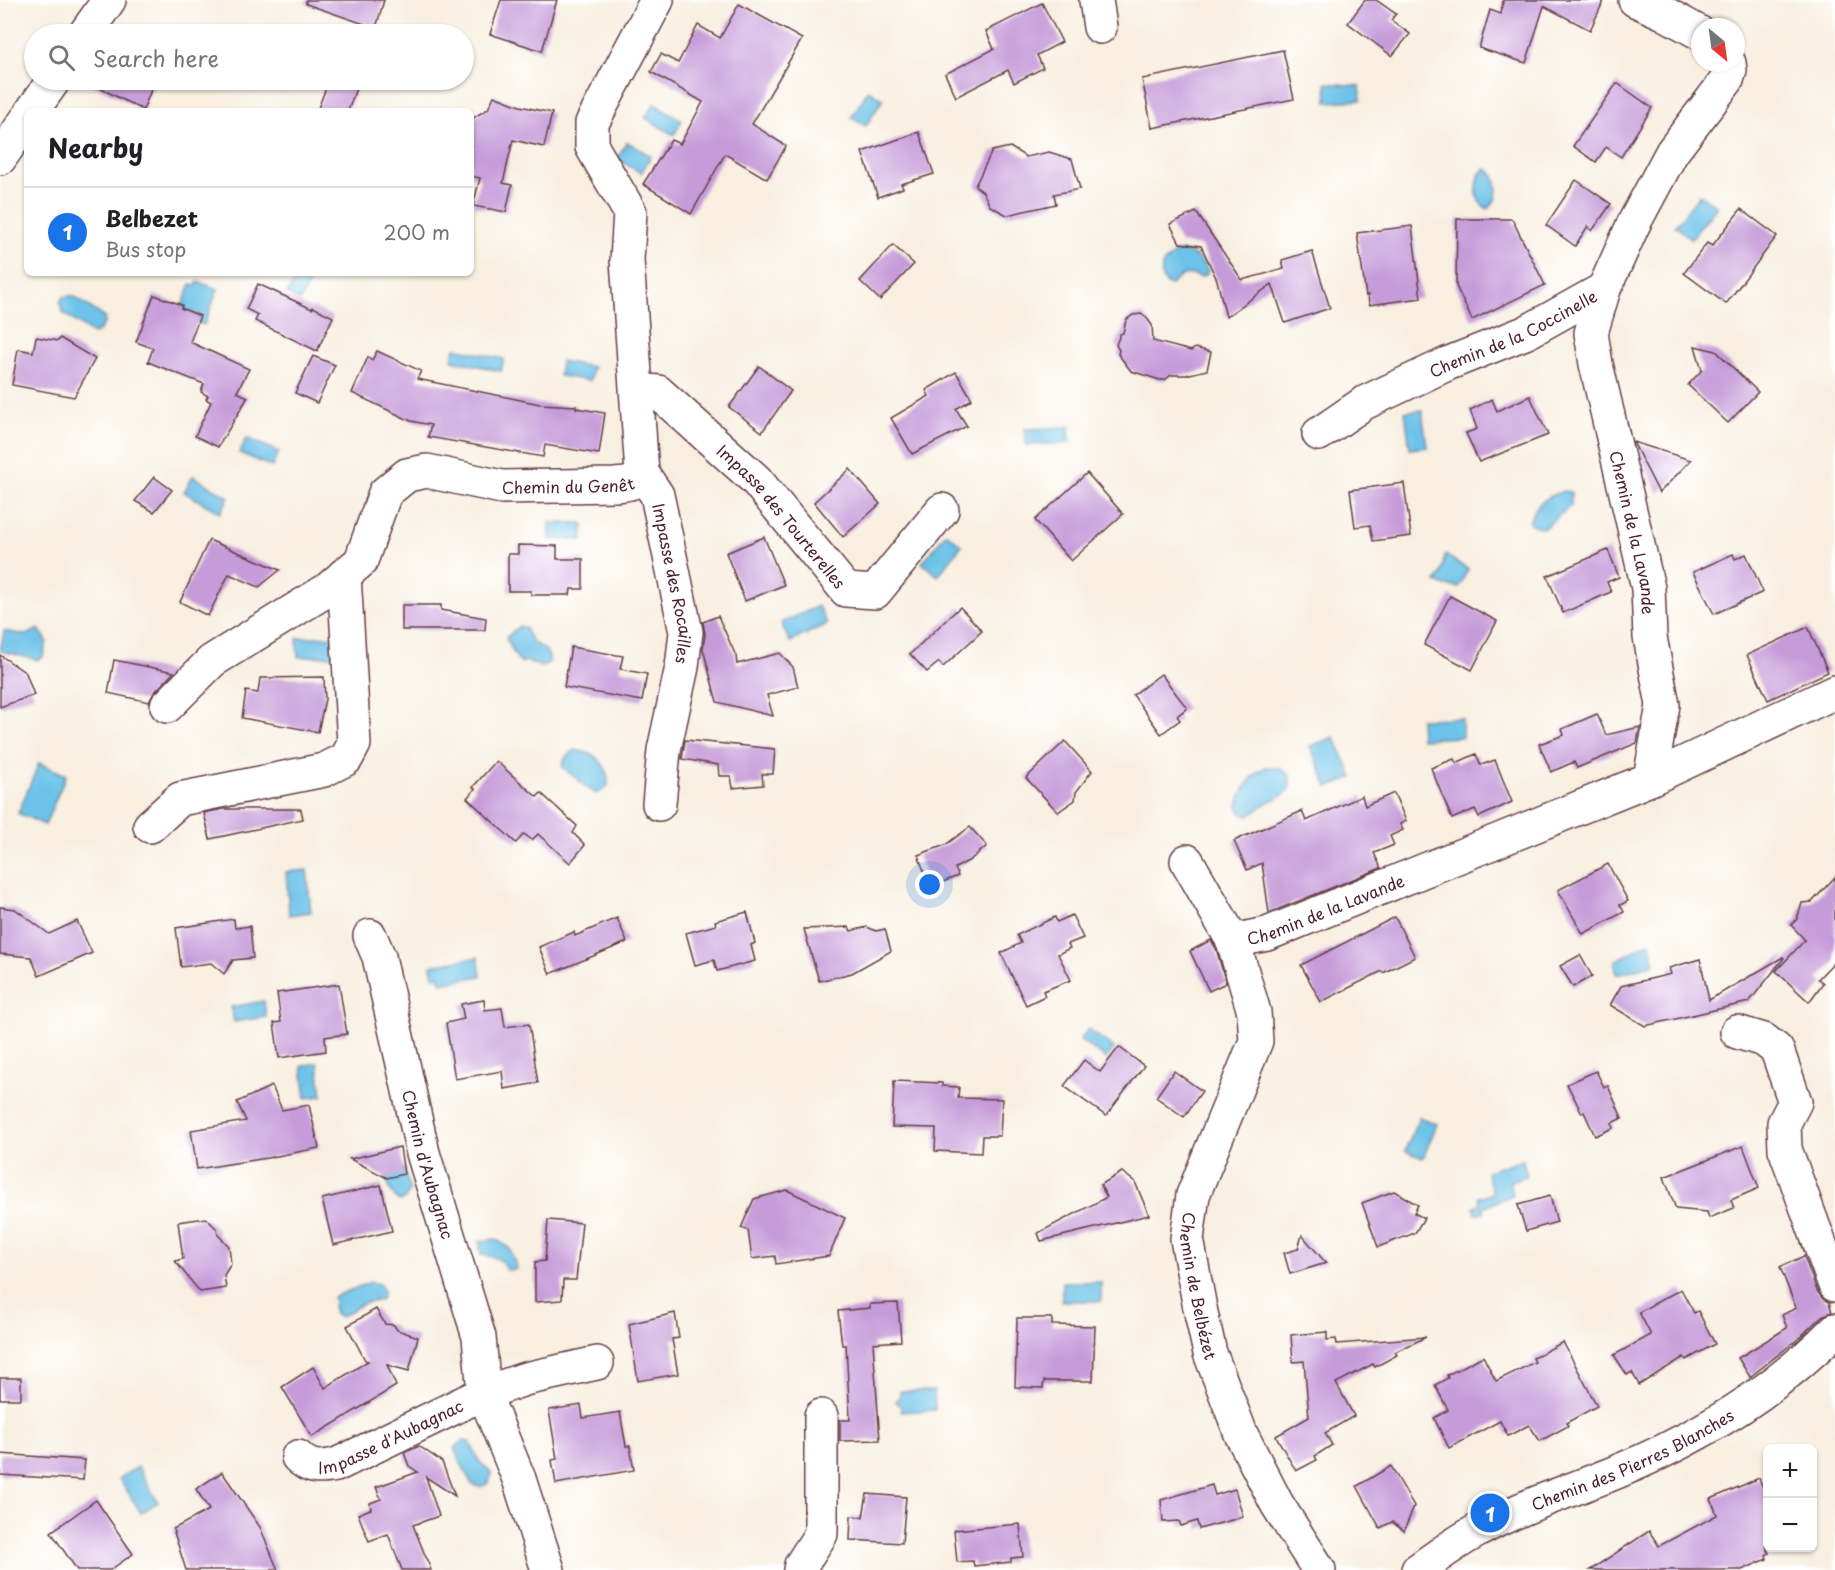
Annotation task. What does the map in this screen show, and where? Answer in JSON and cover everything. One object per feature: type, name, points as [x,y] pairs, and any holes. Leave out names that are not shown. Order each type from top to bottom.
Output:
[{"type":"street","points":[[92,24],[109,0]]},
{"type":"street","name":"Chemin du Genêt","points":[[167,706],[212,661],[327,590],[361,561],[385,493],[407,475],[428,471],[502,487],[615,485],[639,480],[642,473],[638,390],[627,260],[630,212],[592,147],[592,123],[657,0]]},
{"type":"street","points":[[1635,0],[1691,28]]},
{"type":"street","name":"Chemin de la Coccinelle","points":[[1319,434],[1364,403],[1447,364],[1527,332],[1604,289],[1634,223],[1672,152],[1727,80],[1729,72]]},
{"type":"street","points":[[34,108],[47,90]]},
{"type":"street","points":[[0,158],[24,123]]},
{"type":"street","name":"Chemin de la Lavande","points":[[1604,289],[1591,333],[1596,364],[1648,588],[1650,637],[1663,705],[1650,779]]},
{"type":"street","name":"Impasse des Tourterelles","points":[[638,390],[658,392],[756,480],[846,590],[875,592],[942,510]]},
{"type":"street","name":"Impasse des Rocailles","points":[[642,473],[657,495],[686,632],[682,667],[664,750],[659,804]]},
{"type":"street","points":[[150,825],[180,799],[324,770],[346,759],[354,744],[344,575]]},
{"type":"street","name":"Chemin de la Lavande","points":[[1233,941],[1267,934],[1650,779],[1835,692]]},
{"type":"street","name":"Chemin de Belbézet","points":[[1187,861],[1233,941],[1254,1012],[1256,1041],[1193,1195],[1187,1239],[1210,1353],[1241,1434],[1277,1504],[1319,1570]]},
{"type":"street","name":"Chemin d'Aubagnac","points":[[370,936],[379,957],[423,1152],[479,1337],[484,1393],[519,1479],[548,1570]]},
{"type":"street","points":[[1737,1032],[1764,1040],[1777,1050],[1795,1102],[1784,1123],[1785,1149],[1835,1285]]},
{"type":"street","name":"Chemin des Pierres Blanches","points":[[1418,1570],[1475,1532],[1665,1450],[1715,1423],[1776,1384],[1835,1330]]},
{"type":"street","points":[[484,1393],[525,1379],[597,1364]]},
{"type":"street","name":"Impasse d'Aubagnac","points":[[298,1457],[304,1463],[317,1468],[336,1465],[484,1393]]},
{"type":"street","points":[[800,1570],[821,1534],[821,1416]]},
{"type":"water","points":[[1326,83],[1360,86],[1361,100],[1327,102]]},
{"type":"water","points":[[868,90],[883,99],[866,126],[851,118]]},
{"type":"water","points":[[654,104],[682,120],[674,135],[645,118]]},
{"type":"water","points":[[627,142],[651,156],[641,173],[617,159]]},
{"type":"water","points":[[1486,169],[1494,177],[1497,188],[1495,200],[1488,209],[1480,202],[1477,194],[1480,173]]},
{"type":"water","points":[[1700,194],[1717,207],[1691,239],[1675,226]]},
{"type":"water","points":[[1184,251],[1201,261],[1208,271],[1207,274],[1201,277],[1184,275],[1171,285],[1166,284],[1161,276],[1162,265],[1174,253]]},
{"type":"water","points":[[297,276],[312,276],[300,301],[287,294]]},
{"type":"water","points":[[198,282],[218,289],[204,325],[197,322],[200,316],[187,310],[178,316],[191,284],[196,286]]},
{"type":"water","points":[[73,296],[104,317],[105,322],[98,332],[93,334],[63,313],[60,302],[63,297]]},
{"type":"water","points":[[455,348],[504,359],[501,371],[452,360]]},
{"type":"water","points":[[561,361],[593,367],[590,381],[559,376]]},
{"type":"water","points":[[1422,410],[1427,447],[1410,449],[1405,412]]},
{"type":"water","points":[[1069,427],[1070,443],[1026,445],[1025,429]]},
{"type":"water","points":[[246,438],[279,452],[272,467],[240,453]]},
{"type":"water","points":[[193,476],[229,497],[220,513],[184,492]]},
{"type":"water","points":[[1564,491],[1571,492],[1571,506],[1544,528],[1529,524],[1533,512],[1541,503]]},
{"type":"water","points":[[550,523],[583,523],[583,540],[550,539]]},
{"type":"water","points":[[946,533],[962,545],[938,576],[922,563]]},
{"type":"water","points":[[1445,555],[1468,569],[1459,587],[1445,586],[1436,582],[1441,574]]},
{"type":"water","points":[[818,606],[827,624],[790,642],[781,623]]},
{"type":"water","points":[[519,626],[525,628],[532,641],[548,654],[549,662],[542,667],[526,661],[521,663],[514,655],[506,638]]},
{"type":"water","points":[[39,629],[47,641],[43,657],[38,660],[0,651],[4,631],[26,635]]},
{"type":"water","points":[[333,636],[334,656],[298,657],[297,638]]},
{"type":"water","points":[[1462,718],[1462,737],[1421,739],[1420,719]]},
{"type":"water","points":[[1334,737],[1353,777],[1328,787],[1310,746]]},
{"type":"water","points":[[575,750],[590,754],[604,766],[608,786],[602,791],[593,792],[562,766],[566,757]]},
{"type":"water","points":[[39,763],[66,775],[45,825],[18,813]]},
{"type":"water","points":[[1266,767],[1280,768],[1290,776],[1290,787],[1285,794],[1264,804],[1254,813],[1243,815],[1238,807],[1244,789],[1256,774]]},
{"type":"water","points":[[307,870],[311,912],[289,915],[286,872]]},
{"type":"water","points":[[1650,942],[1655,964],[1617,974],[1614,962]]},
{"type":"water","points":[[478,957],[481,976],[441,983],[439,976],[433,977],[431,965]]},
{"type":"water","points":[[264,1001],[266,1017],[234,1022],[231,1007]]},
{"type":"water","points":[[1088,1029],[1114,1048],[1106,1059],[1080,1040]]},
{"type":"water","points":[[318,1063],[322,1096],[306,1098],[302,1066]]},
{"type":"water","points":[[1419,1117],[1437,1124],[1423,1158],[1405,1151]]},
{"type":"water","points":[[1523,1160],[1527,1176],[1510,1181],[1513,1195],[1483,1207],[1484,1212],[1476,1214],[1474,1207],[1480,1205],[1478,1197],[1493,1193],[1486,1171]]},
{"type":"water","points":[[398,1165],[404,1169],[410,1190],[405,1199],[400,1201],[392,1193],[385,1174]]},
{"type":"water","points":[[496,1239],[510,1249],[517,1269],[507,1270],[497,1258],[481,1255],[479,1241]]},
{"type":"water","points":[[371,1282],[379,1284],[382,1288],[383,1294],[380,1300],[362,1304],[341,1317],[335,1314],[333,1297]]},
{"type":"water","points":[[1062,1282],[1101,1282],[1101,1301],[1062,1301]]},
{"type":"water","points":[[900,1391],[934,1391],[935,1410],[901,1412],[901,1406],[895,1401],[900,1396]]},
{"type":"water","points":[[463,1441],[470,1442],[479,1461],[492,1474],[484,1486],[475,1486],[471,1483],[454,1449]]},
{"type":"water","points":[[138,1467],[158,1502],[141,1513],[119,1478]]},
{"type":"building","points":[[306,0],[384,0],[377,24],[364,24],[306,4]]},
{"type":"building","points":[[501,0],[557,0],[542,51],[490,34]]},
{"type":"building","points":[[1365,0],[1376,0],[1396,14],[1391,20],[1410,34],[1392,56],[1348,23]]},
{"type":"building","points":[[1503,0],[1604,0],[1590,30],[1544,6],[1526,63],[1479,48],[1490,10],[1501,14]]},
{"type":"building","points":[[1042,3],[1062,42],[1037,55],[1043,68],[1014,83],[1008,70],[956,97],[945,74],[994,49],[986,31]]},
{"type":"building","points":[[739,4],[802,39],[752,124],[786,146],[767,179],[725,154],[691,214],[643,184],[671,140],[680,144],[703,102],[651,72],[661,54],[678,63],[698,25],[720,38]]},
{"type":"building","points":[[1283,50],[1294,99],[1152,128],[1142,79]]},
{"type":"building","points":[[1617,83],[1652,108],[1621,157],[1606,147],[1596,162],[1573,146]]},
{"type":"building","points":[[104,90],[151,90],[144,108],[139,108]]},
{"type":"building","points":[[325,90],[355,90],[349,108],[318,108]]},
{"type":"building","points":[[494,96],[520,106],[552,113],[544,147],[513,140],[503,183],[512,185],[506,212],[474,206],[480,178],[474,177],[474,117],[488,109]]},
{"type":"building","points":[[919,132],[934,174],[901,184],[903,188],[878,197],[862,152]]},
{"type":"building","points":[[1010,147],[1026,157],[1049,152],[1072,159],[1080,189],[1054,194],[1056,204],[1007,215],[990,206],[983,192],[975,186],[992,151]]},
{"type":"building","points":[[1576,180],[1611,204],[1592,231],[1588,226],[1575,246],[1546,225]]},
{"type":"building","points":[[1741,209],[1777,236],[1726,304],[1684,273],[1707,243],[1712,246]]},
{"type":"building","points":[[1196,212],[1242,280],[1284,269],[1282,260],[1312,251],[1330,308],[1285,323],[1272,284],[1226,317],[1217,280],[1201,246],[1180,243],[1170,224]]},
{"type":"building","points":[[1457,219],[1512,219],[1545,285],[1472,320],[1456,286]]},
{"type":"building","points":[[1412,226],[1421,298],[1369,305],[1357,233]]},
{"type":"building","points":[[893,245],[914,264],[880,300],[860,281]]},
{"type":"building","points":[[258,284],[333,317],[317,351],[255,321],[258,315],[246,309]]},
{"type":"building","points":[[154,295],[182,305],[181,308],[200,316],[190,342],[249,369],[237,392],[248,397],[218,447],[195,436],[211,402],[206,399],[208,396],[201,392],[204,384],[148,362],[153,348],[136,342]]},
{"type":"building","points":[[1141,314],[1152,325],[1153,341],[1191,351],[1195,348],[1211,352],[1207,370],[1186,375],[1171,375],[1165,380],[1131,371],[1118,354],[1119,350],[1116,345],[1120,334],[1123,333],[1126,320],[1133,315]]},
{"type":"building","points":[[36,337],[58,341],[60,338],[95,359],[74,397],[12,385],[18,349],[33,352]]},
{"type":"building","points":[[1695,346],[1716,351],[1758,392],[1728,423],[1688,385],[1702,370]]},
{"type":"building","points":[[377,351],[421,371],[417,379],[540,404],[576,406],[576,408],[605,413],[599,454],[545,445],[543,457],[428,437],[431,425],[411,421],[352,393],[368,357],[372,360]]},
{"type":"building","points":[[313,356],[335,365],[317,403],[295,393]]},
{"type":"building","points":[[759,366],[791,391],[762,432],[729,407]]},
{"type":"building","points":[[956,372],[972,399],[956,409],[967,426],[912,454],[891,418],[929,396],[926,390]]},
{"type":"building","points":[[1530,396],[1548,435],[1479,462],[1466,433],[1477,429],[1470,410],[1492,399],[1497,411]]},
{"type":"building","points":[[1633,442],[1691,460],[1659,493]]},
{"type":"building","points":[[850,469],[880,504],[843,537],[814,502]]},
{"type":"building","points":[[1087,473],[1123,514],[1071,561],[1035,520]]},
{"type":"building","points":[[154,477],[172,490],[154,512],[135,501]]},
{"type":"building","points":[[1404,483],[1411,536],[1373,541],[1370,525],[1355,527],[1350,490]]},
{"type":"building","points":[[764,537],[784,585],[745,601],[726,553]]},
{"type":"building","points":[[209,540],[280,570],[259,587],[229,574],[208,616],[180,602]]},
{"type":"building","points":[[518,545],[557,546],[557,559],[583,559],[583,589],[571,589],[570,595],[531,595],[531,591],[508,591],[508,554],[518,554]]},
{"type":"building","points":[[1608,550],[1619,577],[1607,582],[1611,592],[1563,613],[1547,576]]},
{"type":"building","points":[[1733,554],[1735,559],[1746,554],[1763,592],[1714,614],[1693,572]]},
{"type":"building","points":[[1450,596],[1497,621],[1472,670],[1424,645]]},
{"type":"building","points":[[402,605],[441,605],[441,610],[486,618],[485,630],[402,630]]},
{"type":"building","points":[[960,607],[982,631],[943,667],[939,662],[927,672],[910,654]]},
{"type":"building","points":[[718,616],[736,656],[737,664],[780,653],[793,667],[798,687],[767,695],[773,716],[717,702],[703,649],[705,634],[703,622]]},
{"type":"building","points":[[1808,627],[1828,672],[1768,700],[1747,655]]},
{"type":"building","points":[[571,647],[623,656],[620,669],[647,674],[642,701],[564,687]]},
{"type":"building","points":[[0,655],[26,673],[34,695],[0,707]]},
{"type":"building","points":[[114,660],[174,672],[154,693],[149,702],[108,693]]},
{"type":"building","points":[[1161,674],[1187,708],[1177,716],[1180,720],[1161,734],[1133,695]]},
{"type":"building","points":[[324,677],[325,699],[318,732],[242,718],[246,691],[258,693],[260,678]]},
{"type":"building","points":[[1597,714],[1606,735],[1640,727],[1637,743],[1577,768],[1574,762],[1551,772],[1539,744],[1564,735],[1562,729]]},
{"type":"building","points":[[685,740],[775,749],[773,774],[762,774],[763,785],[733,788],[731,776],[719,776],[718,765],[682,759]]},
{"type":"building","points":[[1065,741],[1092,771],[1076,792],[1075,800],[1058,812],[1026,778]]},
{"type":"building","points":[[1476,754],[1481,765],[1495,760],[1512,802],[1479,817],[1475,809],[1452,819],[1431,768],[1454,759],[1456,763]]},
{"type":"building","points":[[496,761],[537,797],[541,793],[577,826],[573,833],[585,845],[570,863],[538,834],[532,840],[524,834],[516,843],[467,798],[475,789],[473,787]]},
{"type":"building","points":[[1394,793],[1406,821],[1400,824],[1403,830],[1390,836],[1394,845],[1374,853],[1381,868],[1269,913],[1262,863],[1247,870],[1234,841],[1302,811],[1306,821],[1362,796],[1365,806]]},
{"type":"building","points":[[223,809],[301,809],[303,819],[210,839],[204,813]]},
{"type":"building","points":[[970,827],[987,846],[970,860],[955,868],[958,876],[930,887],[918,855],[945,845]]},
{"type":"building","points":[[1608,864],[1628,901],[1620,905],[1624,912],[1583,934],[1558,890]]},
{"type":"building","points":[[1835,877],[1835,961],[1818,979],[1823,983],[1809,1002],[1776,971],[1805,940],[1791,925],[1797,919],[1802,903],[1812,902]]},
{"type":"building","points":[[0,907],[15,909],[49,934],[77,921],[92,953],[39,976],[31,957],[0,954]]},
{"type":"building","points":[[747,912],[755,943],[751,945],[755,961],[717,971],[714,960],[695,965],[686,933],[716,925],[715,921]]},
{"type":"building","points":[[1072,915],[1083,938],[1068,944],[1070,948],[1058,954],[1071,980],[1043,991],[1045,996],[1026,1005],[1001,953],[1021,943],[1017,935],[1055,917],[1057,922]]},
{"type":"building","points":[[1395,917],[1415,957],[1321,1002],[1301,965]]},
{"type":"building","points":[[617,918],[627,942],[550,974],[539,947],[574,932],[575,936]]},
{"type":"building","points":[[234,919],[235,928],[250,926],[253,958],[233,960],[224,974],[211,963],[181,967],[176,928]]},
{"type":"building","points":[[849,927],[851,931],[867,927],[876,931],[885,929],[891,951],[852,973],[819,981],[804,929]]},
{"type":"building","points":[[1211,940],[1216,948],[1226,983],[1209,991],[1190,951]]},
{"type":"building","points":[[1580,955],[1592,976],[1573,987],[1560,966]]},
{"type":"building","points":[[1783,957],[1749,1002],[1645,1026],[1610,1005],[1621,986],[1671,974],[1669,968],[1700,959],[1709,1000]]},
{"type":"building","points":[[339,984],[347,1034],[325,1037],[326,1051],[279,1058],[274,1023],[281,1022],[277,993]]},
{"type":"building","points":[[484,1000],[485,1010],[502,1008],[505,1027],[529,1024],[538,1083],[504,1089],[502,1071],[455,1079],[446,1023],[464,1019],[461,1004]]},
{"type":"building","points":[[1119,1047],[1144,1066],[1106,1116],[1064,1086],[1084,1060],[1100,1072]]},
{"type":"building","points":[[1174,1071],[1202,1091],[1184,1117],[1156,1097]]},
{"type":"building","points":[[1596,1071],[1604,1087],[1608,1086],[1622,1118],[1612,1123],[1613,1128],[1595,1136],[1567,1084]]},
{"type":"building","points":[[894,1081],[942,1083],[942,1086],[959,1087],[958,1098],[1002,1099],[1000,1136],[982,1136],[981,1153],[935,1151],[936,1128],[892,1127]]},
{"type":"building","points":[[272,1086],[282,1110],[309,1105],[319,1148],[197,1169],[191,1130],[246,1121],[237,1102]]},
{"type":"building","points":[[1743,1146],[1759,1188],[1731,1200],[1734,1208],[1709,1218],[1707,1212],[1676,1209],[1664,1177]]},
{"type":"building","points":[[400,1147],[404,1174],[387,1178],[350,1159]]},
{"type":"building","points":[[1122,1172],[1135,1182],[1149,1215],[1041,1241],[1038,1233],[1107,1197],[1100,1185]]},
{"type":"building","points":[[381,1185],[392,1231],[333,1245],[322,1199]]},
{"type":"building","points":[[787,1190],[845,1218],[829,1256],[776,1264],[775,1256],[752,1259],[748,1230],[741,1228],[754,1199]]},
{"type":"building","points":[[1394,1191],[1418,1205],[1414,1213],[1424,1218],[1415,1233],[1378,1247],[1362,1203]]},
{"type":"building","points":[[1550,1196],[1557,1222],[1526,1231],[1518,1205]]},
{"type":"building","points":[[206,1218],[229,1246],[231,1264],[224,1275],[226,1288],[200,1292],[175,1261],[183,1259],[178,1222]]},
{"type":"building","points":[[548,1220],[582,1223],[576,1280],[563,1280],[562,1300],[535,1302],[535,1262],[545,1261]]},
{"type":"building","points":[[1302,1235],[1326,1263],[1290,1274],[1284,1253],[1298,1249]]},
{"type":"building","points":[[1804,1256],[1817,1291],[1823,1299],[1829,1302],[1832,1312],[1822,1316],[1798,1339],[1750,1377],[1738,1358],[1787,1328],[1782,1315],[1796,1308],[1780,1267]]},
{"type":"building","points":[[1681,1289],[1694,1313],[1698,1311],[1715,1344],[1686,1360],[1684,1357],[1639,1385],[1632,1372],[1627,1375],[1614,1355],[1651,1335],[1639,1312]]},
{"type":"building","points":[[898,1303],[901,1341],[873,1343],[880,1440],[840,1441],[840,1420],[850,1420],[846,1345],[842,1345],[838,1311],[870,1308],[870,1304]]},
{"type":"building","points":[[376,1309],[385,1324],[394,1325],[397,1330],[418,1337],[409,1371],[387,1365],[396,1386],[312,1437],[282,1387],[313,1367],[325,1388],[368,1361],[365,1360],[347,1326]]},
{"type":"building","points":[[675,1313],[679,1338],[672,1339],[678,1374],[638,1381],[629,1324]]},
{"type":"building","points":[[1017,1318],[1052,1318],[1052,1325],[1095,1326],[1093,1381],[1044,1381],[1043,1388],[1015,1387]]},
{"type":"building","points":[[1327,1332],[1327,1340],[1336,1339],[1337,1344],[1426,1337],[1395,1352],[1397,1355],[1375,1367],[1373,1364],[1336,1383],[1354,1416],[1325,1433],[1332,1445],[1315,1456],[1317,1460],[1296,1471],[1276,1436],[1309,1417],[1304,1361],[1293,1362],[1291,1335]]},
{"type":"building","points":[[1563,1342],[1597,1406],[1566,1423],[1568,1426],[1540,1441],[1529,1425],[1508,1436],[1500,1421],[1449,1448],[1434,1418],[1448,1410],[1435,1385],[1448,1378],[1447,1375],[1483,1356],[1496,1381],[1535,1362],[1533,1358]]},
{"type":"building","points":[[0,1378],[21,1378],[21,1399],[0,1399]]},
{"type":"building","points":[[581,1405],[583,1418],[620,1412],[626,1446],[630,1446],[634,1470],[556,1484],[552,1460],[557,1459],[549,1410]]},
{"type":"building","points":[[419,1446],[442,1462],[455,1496],[426,1477],[439,1516],[413,1525],[431,1570],[402,1570],[388,1534],[369,1541],[358,1514],[371,1509],[370,1503],[381,1499],[376,1487],[418,1472],[409,1466],[404,1453]]},
{"type":"building","points":[[0,1454],[85,1460],[83,1480],[0,1475]]},
{"type":"building","points":[[1391,1466],[1414,1506],[1404,1531],[1392,1522],[1380,1528],[1357,1486]]},
{"type":"building","points":[[222,1472],[260,1527],[278,1570],[186,1570],[173,1529],[209,1510],[196,1489]]},
{"type":"building","points":[[1759,1478],[1763,1488],[1763,1552],[1769,1553],[1766,1555],[1767,1559],[1742,1570],[1590,1570],[1649,1531],[1659,1546],[1717,1515],[1711,1499]]},
{"type":"building","points":[[1212,1485],[1215,1495],[1235,1489],[1243,1517],[1199,1529],[1197,1521],[1181,1526],[1179,1521],[1163,1522],[1161,1500]]},
{"type":"building","points":[[867,1494],[906,1497],[902,1543],[850,1540],[851,1516],[863,1517]]},
{"type":"building","points":[[96,1500],[133,1554],[110,1570],[77,1570],[51,1532]]},
{"type":"building","points":[[1020,1524],[1023,1557],[1011,1558],[1011,1562],[974,1566],[973,1561],[957,1562],[954,1530]]},
{"type":"place","name":"Belbezet","points":[[1490,1513]]}]
